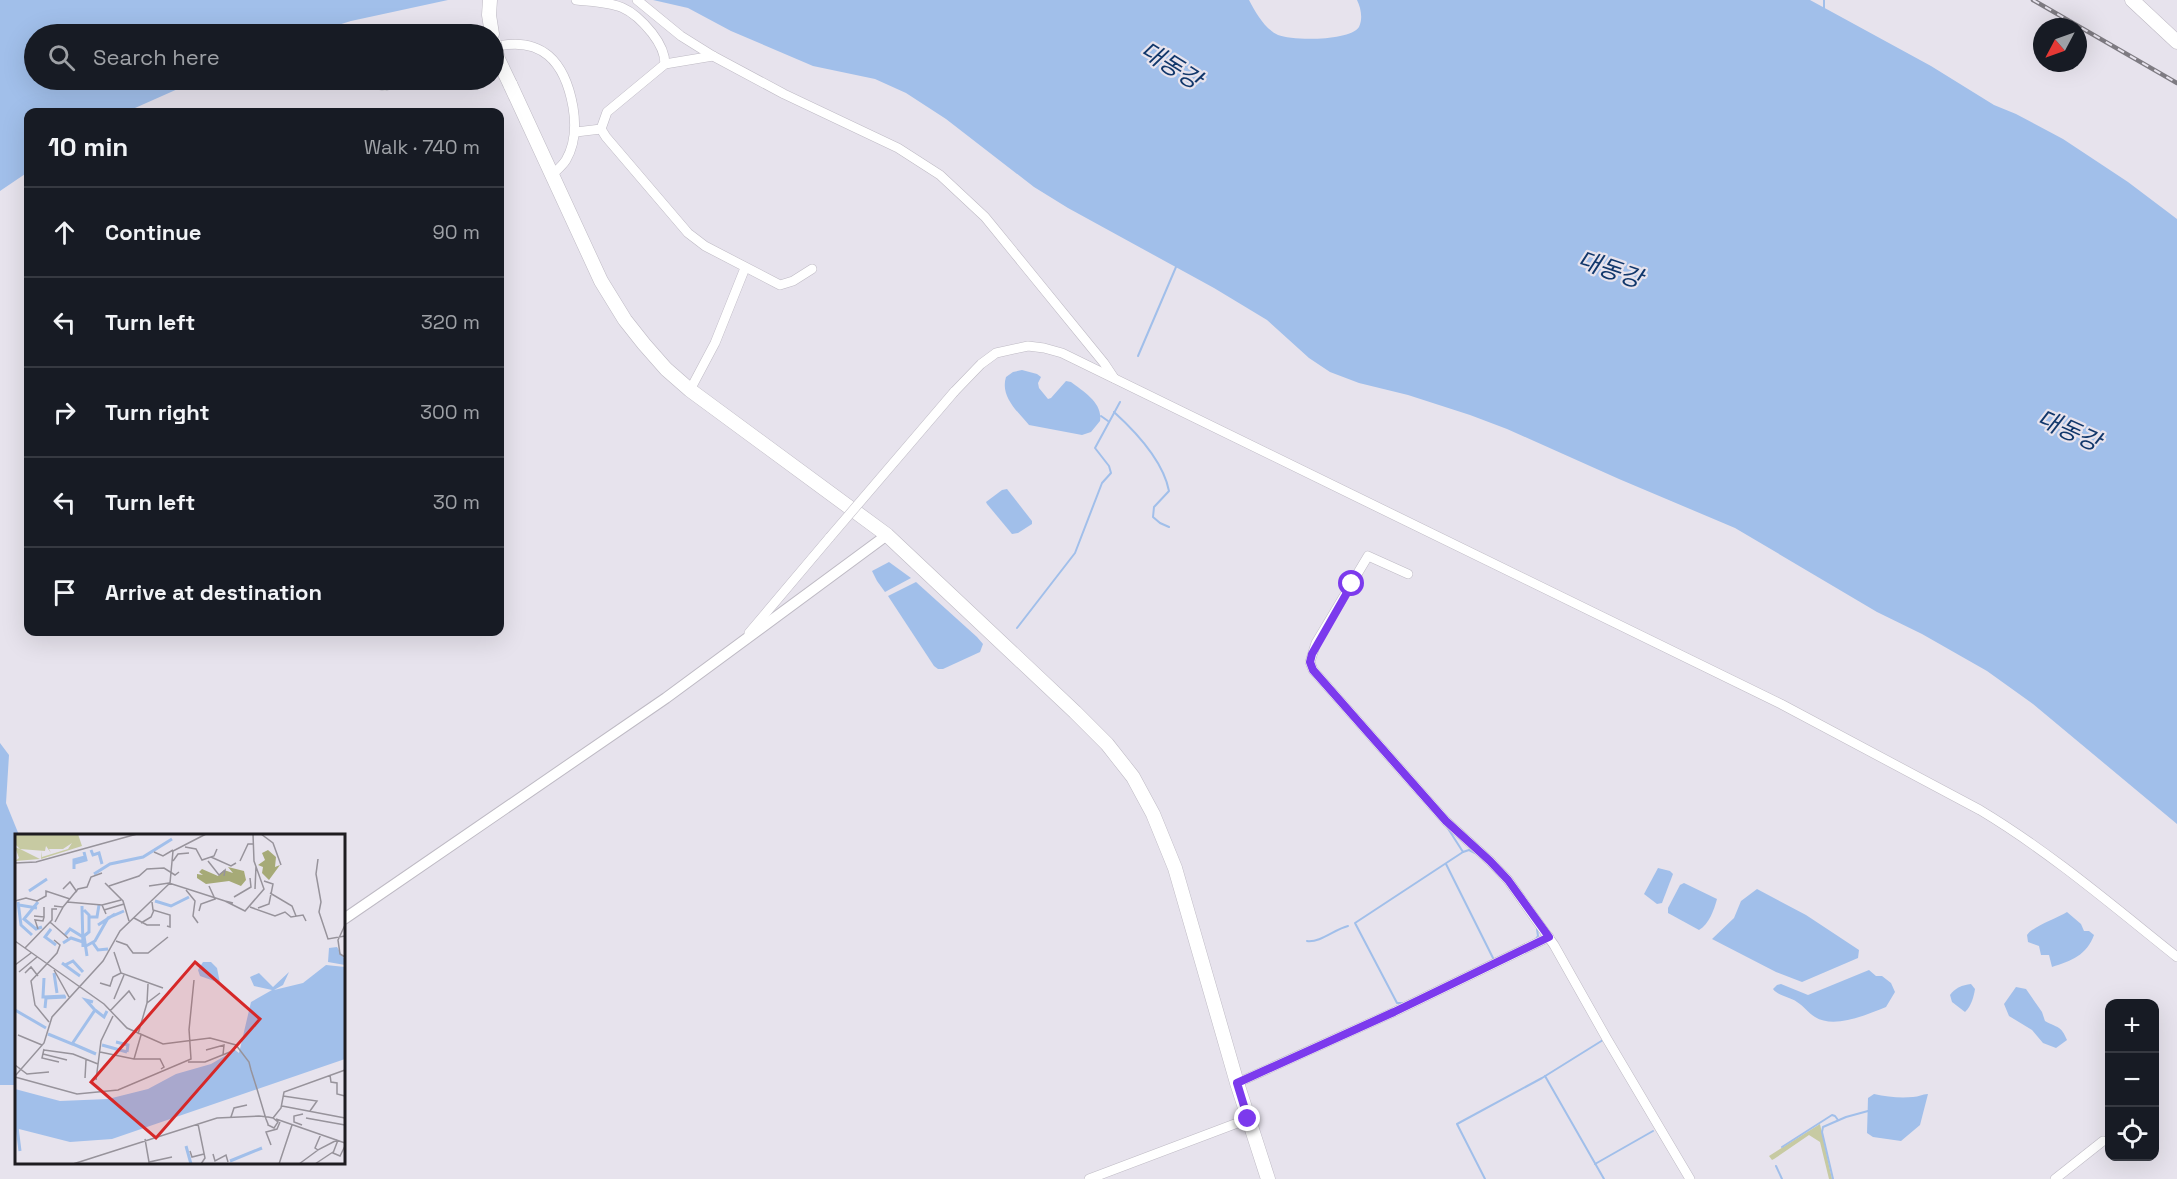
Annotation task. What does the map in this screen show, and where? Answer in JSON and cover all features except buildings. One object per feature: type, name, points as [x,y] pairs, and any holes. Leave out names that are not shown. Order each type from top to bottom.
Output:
[{"type":"main road","points":[[490,0],[490,24]]},
{"type":"main road","points":[[2132,0],[2177,42]]},
{"type":"main road","points":[[504,72],[601,281],[625,320],[666,369],[690,390],[887,535],[1075,712],[1107,744],[1133,777],[1153,814],[1175,868],[1237,1083],[1268,1179]]},
{"type":"street","points":[[576,0],[608,3],[625,8],[637,15],[662,49],[665,64]]},
{"type":"street","points":[[637,0],[681,36],[713,56],[784,94],[898,148],[940,175],[985,217],[1104,363],[1115,380]]},
{"type":"street","points":[[504,45],[518,44],[552,57],[562,71],[571,94],[576,132],[565,161],[553,174]]},
{"type":"street","points":[[600,129],[607,112],[665,64],[713,56]]},
{"type":"street","points":[[576,132],[600,129]]},
{"type":"street","points":[[600,129],[688,234],[705,246],[780,285],[793,281],[812,269]]},
{"type":"street","points":[[690,390],[715,343],[745,268]]},
{"type":"street","points":[[746,638],[954,392],[981,364],[996,353],[1028,346],[1044,348],[1062,353],[1781,704],[1980,810],[2006,825],[2063,866],[2177,957]]},
{"type":"street","points":[[345,918],[647,711],[887,535]]},
{"type":"street","points":[[1408,574],[1368,556],[1316,643],[1310,662],[1315,673],[1446,821],[1508,880],[1549,937],[1690,1179]]},
{"type":"street","points":[[1237,1083],[1394,1012],[1549,937]]},
{"type":"street","points":[[1089,1179],[1248,1119]]},
{"type":"street","points":[[2055,1179],[2103,1141]]},
{"type":"green space","points":[[1820,1124],[1832,1179],[1829,1179],[1820,1142],[1809,1135],[1774,1159],[1772,1160],[1769,1156]]},
{"type":"water","points":[[0,0],[448,0],[341,24],[24,24],[24,90],[176,90],[135,108],[24,108],[24,175],[0,191]]},
{"type":"water","name":"대동강","points":[[653,0],[1249,0],[1261,20],[1273,32],[1285,37],[1308,39],[1354,32],[1361,21],[1357,0],[1810,0],[1931,66],[1994,105],[2063,139],[2128,182],[2177,219],[2177,824],[2033,704],[1987,671],[1922,634],[1877,612],[1735,528],[1507,429],[1408,395],[1359,383],[1330,372],[1309,358],[1267,320],[1034,187],[946,119],[906,93],[875,79],[813,66],[731,31],[688,8]]},
{"type":"water","points":[[1022,370],[1041,377],[1038,383],[1039,388],[1048,399],[1066,381],[1071,382],[1096,403],[1100,421],[1091,432],[1082,435],[1029,425],[1015,409],[1005,391],[1006,377]]},
{"type":"water","points":[[1007,489],[1032,521],[1032,524],[1018,533],[1012,534],[986,502]]},
{"type":"water","points":[[889,562],[911,578],[885,592],[872,571]]},
{"type":"water","points":[[916,582],[977,637],[983,644],[980,652],[943,669],[934,666],[888,596]]},
{"type":"water","points":[[0,743],[9,755],[6,803],[19,834],[15,834],[15,1085],[0,1085]]},
{"type":"water","points":[[1658,868],[1673,874],[1662,903],[1657,904],[1644,894]]},
{"type":"water","points":[[1684,883],[1717,899],[1713,912],[1699,930],[1668,913],[1668,908],[1680,885]]},
{"type":"water","points":[[1757,889],[1806,915],[1859,950],[1858,958],[1802,982],[1776,972],[1712,939],[1734,918],[1741,901]]},
{"type":"water","points":[[2067,912],[2081,924],[2084,931],[2089,931],[2094,935],[2083,952],[2072,960],[2052,967],[2049,955],[2041,955],[2039,946],[2028,942],[2027,935],[2039,926]]},
{"type":"water","points":[[1869,970],[1891,983],[1895,992],[1886,1007],[1850,1020],[1831,1022],[1823,1020],[1773,989],[1781,984],[1808,995]]},
{"type":"water","points":[[1971,984],[1975,992],[1965,1012],[1952,1002],[1950,995],[1959,987]]},
{"type":"water","points":[[2016,987],[2026,989],[2042,1012],[2045,1021],[2061,1029],[2067,1040],[2056,1048],[2043,1043],[2032,1030],[2009,1016],[2004,1004]]},
{"type":"water","points":[[1874,1094],[1889,1097],[1915,1097],[1928,1094],[1920,1125],[1901,1141],[1873,1137],[1867,1133],[1868,1098]]},
{"type":"waterway","points":[[1824,0],[1824,8]]},
{"type":"waterway","points":[[1138,356],[1176,267]]},
{"type":"waterway","points":[[1017,628],[1075,553],[1102,483],[1111,473],[1109,466],[1095,448],[1120,402]]},
{"type":"waterway","points":[[1114,412],[1147,447],[1161,468],[1169,491],[1154,507],[1153,517],[1169,527]]},
{"type":"waterway","points":[[1101,416],[1108,421]]},
{"type":"waterway","points":[[1447,827],[1463,852],[1469,850],[1475,853]]},
{"type":"waterway","points":[[1403,1003],[1397,1003],[1355,923],[1463,852]]},
{"type":"waterway","points":[[1446,864],[1494,960]]},
{"type":"waterway","points":[[1307,941],[1317,940],[1348,926]]},
{"type":"waterway","points":[[1535,940],[1538,936],[1537,929]]},
{"type":"waterway","points":[[1485,1179],[1457,1124],[1542,1078],[1603,1040]]},
{"type":"waterway","points":[[1545,1076],[1604,1179]]},
{"type":"waterway","points":[[1833,1179],[1822,1132],[1823,1127],[1868,1111]]},
{"type":"waterway","points":[[1782,1147],[1832,1115],[1838,1120]]},
{"type":"waterway","points":[[1595,1164],[1653,1131]]},
{"type":"waterway","points":[[1776,1166],[1782,1179]]},
{"type":"railway","points":[[2033,0],[2177,83]]},
{"type":"route","points":[[1248,1119],[1237,1083],[1394,1012],[1549,937],[1508,880],[1446,821],[1313,670],[1310,662],[1316,643],[1352,584]]}]
